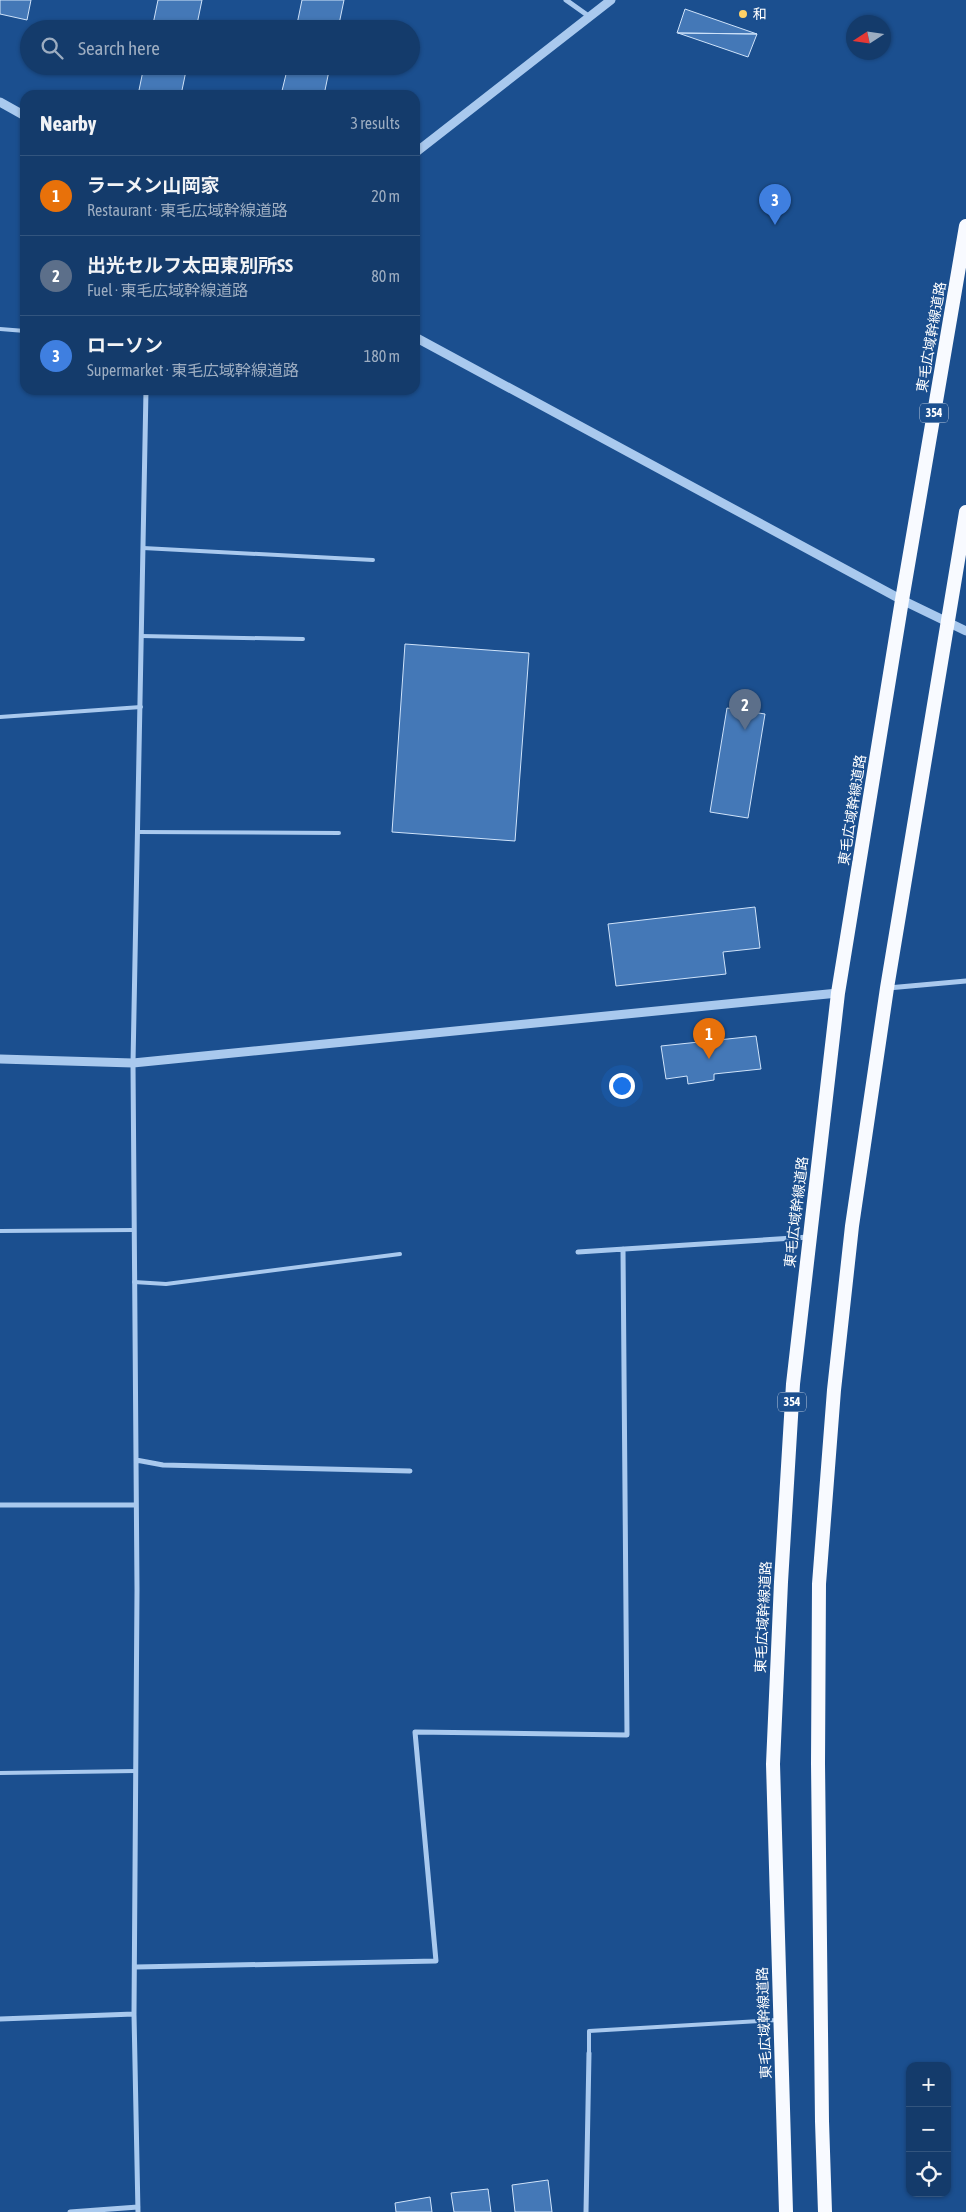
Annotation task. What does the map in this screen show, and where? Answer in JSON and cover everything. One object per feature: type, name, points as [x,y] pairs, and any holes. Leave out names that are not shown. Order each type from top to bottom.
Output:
[{"type":"highway","name":"東毛広域幹線道路","points":[[786,2212],[773,1764],[781,1582],[794,1384],[809,1237],[838,993],[902,600],[966,226]]},
{"type":"highway","points":[[825,2212],[822,2121],[819,1823],[819,1584],[834,1390],[852,1226],[887,988],[966,512]]},
{"type":"street","points":[[566,0],[590,17]]},
{"type":"street","points":[[420,149],[611,0]]},
{"type":"street","points":[[0,102],[20,113]]},
{"type":"street","points":[[420,340],[902,600],[966,631]]},
{"type":"street","points":[[70,2212],[138,2210],[134,2014],[136,1967],[136,1460],[133,1063],[146,395]]},
{"type":"street","points":[[887,988],[966,981]]},
{"type":"street","points":[[0,1059],[133,1063],[838,993]]},
{"type":"street","points":[[578,1252],[809,1237]]},
{"type":"street","points":[[136,1967],[436,1961],[415,1732],[627,1735],[624,1249]]},
{"type":"street","points":[[136,1460],[163,1465],[410,1471]]},
{"type":"street","points":[[0,1505],[136,1505]]},
{"type":"street","points":[[0,2019],[134,2014]]},
{"type":"street","points":[[586,2212],[589,2053]]},
{"type":"lane","points":[[0,329],[20,331]]},
{"type":"lane","points":[[143,548],[373,560]]},
{"type":"lane","points":[[141,636],[303,639]]},
{"type":"lane","points":[[0,717],[141,707]]},
{"type":"lane","points":[[137,832],[339,833]]},
{"type":"lane","points":[[0,1231],[134,1230]]},
{"type":"lane","points":[[134,1282],[166,1284],[400,1254]]},
{"type":"lane","points":[[0,1773],[136,1771]]},
{"type":"lane","points":[[589,2053],[589,2031],[780,2020]]},
{"type":"building","points":[[0,0],[31,0],[27,20],[0,14]]},
{"type":"building","points":[[158,0],[202,0],[198,20],[154,20]]},
{"type":"building","points":[[302,0],[344,0],[340,20],[298,20]]},
{"type":"building","points":[[685,9],[757,34],[677,33]]},
{"type":"building","points":[[678,33],[757,34],[748,57]]},
{"type":"building","points":[[142,75],[185,75],[182,90],[139,90]]},
{"type":"building","points":[[286,75],[328,75],[325,90],[282,90]]},
{"type":"building","points":[[405,644],[529,653],[515,841],[392,832]]},
{"type":"building","points":[[727,708],[765,714],[748,818],[710,812]]},
{"type":"building","points":[[755,907],[760,948],[723,952],[726,974],[616,986],[608,924]]},
{"type":"building","points":[[756,1036],[761,1069],[714,1074],[714,1080],[688,1084],[687,1076],[666,1079],[661,1046]]},
{"type":"building","points":[[548,2180],[552,2212],[515,2212],[512,2185]]},
{"type":"building","points":[[488,2189],[491,2212],[454,2212],[451,2193]]},
{"type":"building","points":[[430,2197],[432,2212],[396,2212],[395,2203]]},
{"type":"place","name":"和","points":[[743,14]]},
{"type":"place","name":"ローソン","points":[[775,225]]},
{"type":"place","name":"出光セルフ太田東別所SS","points":[[745,730]]},
{"type":"place","name":"ラーメン山岡家","points":[[709,1059]]}]
